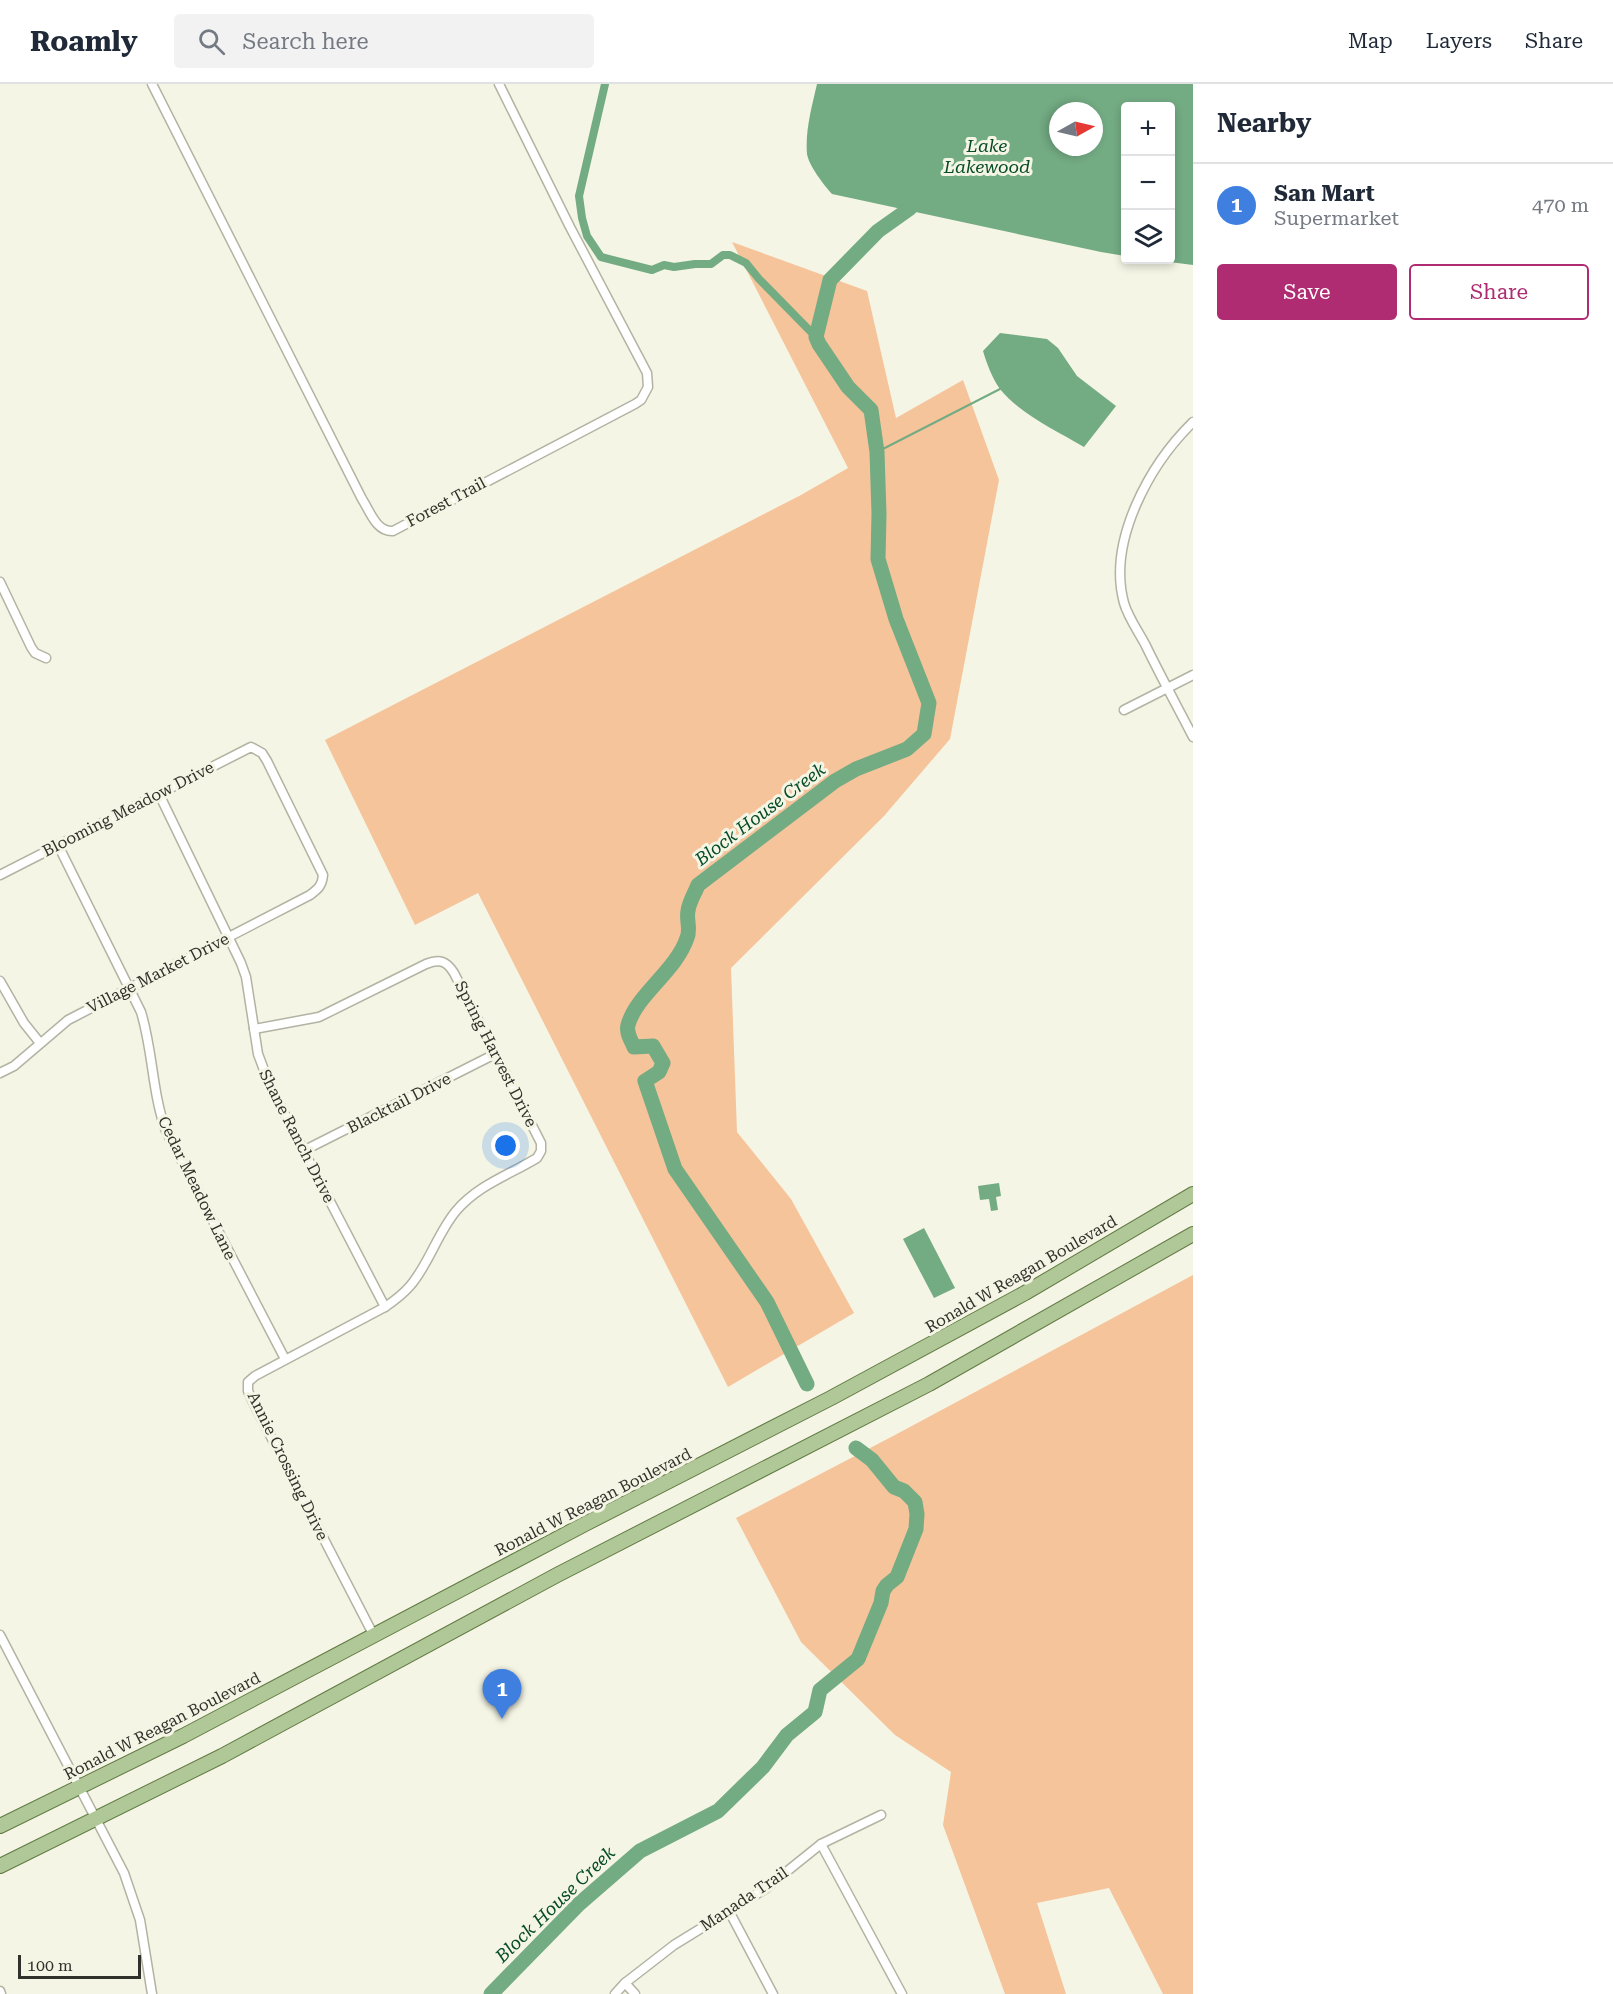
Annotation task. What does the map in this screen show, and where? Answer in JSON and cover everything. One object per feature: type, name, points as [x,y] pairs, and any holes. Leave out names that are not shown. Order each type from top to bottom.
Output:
[{"type":"main road","name":"Ronald W Reagan Boulevard","points":[[0,1826],[183,1736],[373,1634],[841,1393],[1025,1293],[1193,1194]]},
{"type":"main road","points":[[0,1866],[222,1756],[557,1575],[888,1406],[1193,1234]]},
{"type":"street","name":"Forest Trail","points":[[152,84],[362,499],[377,524],[382,530],[388,531],[393,531],[635,404],[641,400],[648,387],[647,373],[631,340],[570,227],[499,84]]},
{"type":"street","points":[[1193,422],[1177,437],[1146,486],[1125,531],[1119,566],[1124,603],[1193,737]]},
{"type":"street","points":[[0,582],[31,647],[35,653],[45,658]]},
{"type":"street","points":[[1124,710],[1193,675]]},
{"type":"street","name":"Blooming Meadow Drive","points":[[0,875],[251,747],[256,748],[267,761],[320,866],[323,875],[322,883]]},
{"type":"street","name":"Shane Ranch Drive","points":[[159,794],[229,937],[246,977],[262,1067],[303,1151],[385,1307]]},
{"type":"street","name":"Cedar Meadow Lane","points":[[58,845],[141,1012],[147,1033],[160,1115],[166,1131],[285,1359]]},
{"type":"street","name":"Village Market Drive","points":[[0,1073],[14,1066],[68,1020],[310,895],[322,883]]},
{"type":"street","name":"Spring Harvest Drive","points":[[254,1029],[319,1017],[426,964],[435,960],[443,961],[454,973],[538,1135],[541,1151]]},
{"type":"street","points":[[0,981],[18,1015],[40,1043]]},
{"type":"street","name":"Blacktail Drive","points":[[303,1151],[495,1054]]},
{"type":"street","name":"Annie Crossing Drive","points":[[373,1634],[248,1391],[248,1382],[285,1359],[385,1307],[410,1286],[444,1226],[471,1195],[537,1158],[541,1151]]},
{"type":"street","points":[[0,1635],[124,1872],[136,1904],[152,1994]]},
{"type":"street","name":"Manada Trail","points":[[615,1994],[625,1983],[674,1944],[765,1889],[821,1844],[881,1815]]},
{"type":"street","points":[[821,1844],[902,1994]]},
{"type":"street","points":[[729,1911],[773,1994]]},
{"type":"street","points":[[625,1983],[635,1994]]},
{"type":"shaded area","points":[[732,242],[867,291],[896,418],[963,380],[999,480],[950,739],[884,816],[731,968],[737,1132],[791,1199],[854,1313],[728,1387],[478,893],[415,925],[325,740],[801,495],[848,468]]},
{"type":"shaded area","points":[[1193,1275],[1193,1994],[1163,1994],[1109,1888],[1037,1903],[1066,1994],[1005,1994],[943,1825],[951,1772],[895,1735],[801,1642],[736,1518]]},
{"type":"water","name":"Lake Lakewood","points":[[817,84],[1193,84],[1193,265],[1175,263],[1175,102],[1121,102],[1121,255],[832,194],[808,159],[808,128]]},
{"type":"water","points":[[1000,333],[1047,339],[1058,348],[1077,376],[1116,406],[1084,447],[1028,414],[1000,389],[983,351]]},
{"type":"water","points":[[999,1183],[1001,1196],[996,1197],[998,1210],[991,1211],[989,1199],[980,1200],[978,1186]]},
{"type":"water","points":[[924,1228],[955,1288],[934,1298],[903,1239]]},
{"type":"waterway","points":[[605,84],[579,196],[587,236],[601,257],[652,270],[664,265],[674,267],[711,264],[723,255],[730,255],[746,263],[816,337]]},
{"type":"waterway","name":"Block House Creek","points":[[807,1384],[767,1302],[675,1169],[645,1081],[659,1072],[663,1063],[653,1046],[634,1047],[629,1036],[628,1025],[639,1003],[682,950],[688,935],[689,908],[698,885],[835,781],[856,769],[907,749],[924,734],[929,703],[896,619],[878,559],[877,452],[871,410],[848,387],[816,337],[830,280],[878,231],[909,209],[920,198]]},
{"type":"waterway","points":[[877,452],[1000,389]]},
{"type":"waterway","name":"Block House Creek","points":[[491,1994],[579,1904],[640,1851],[718,1811],[763,1767],[787,1735],[815,1712],[820,1690],[858,1659],[881,1603],[883,1591],[897,1577],[916,1529],[917,1514],[915,1502],[904,1491],[894,1487],[872,1460],[856,1448]]},
{"type":"place","name":"San Mart","points":[[502,1719]]}]
